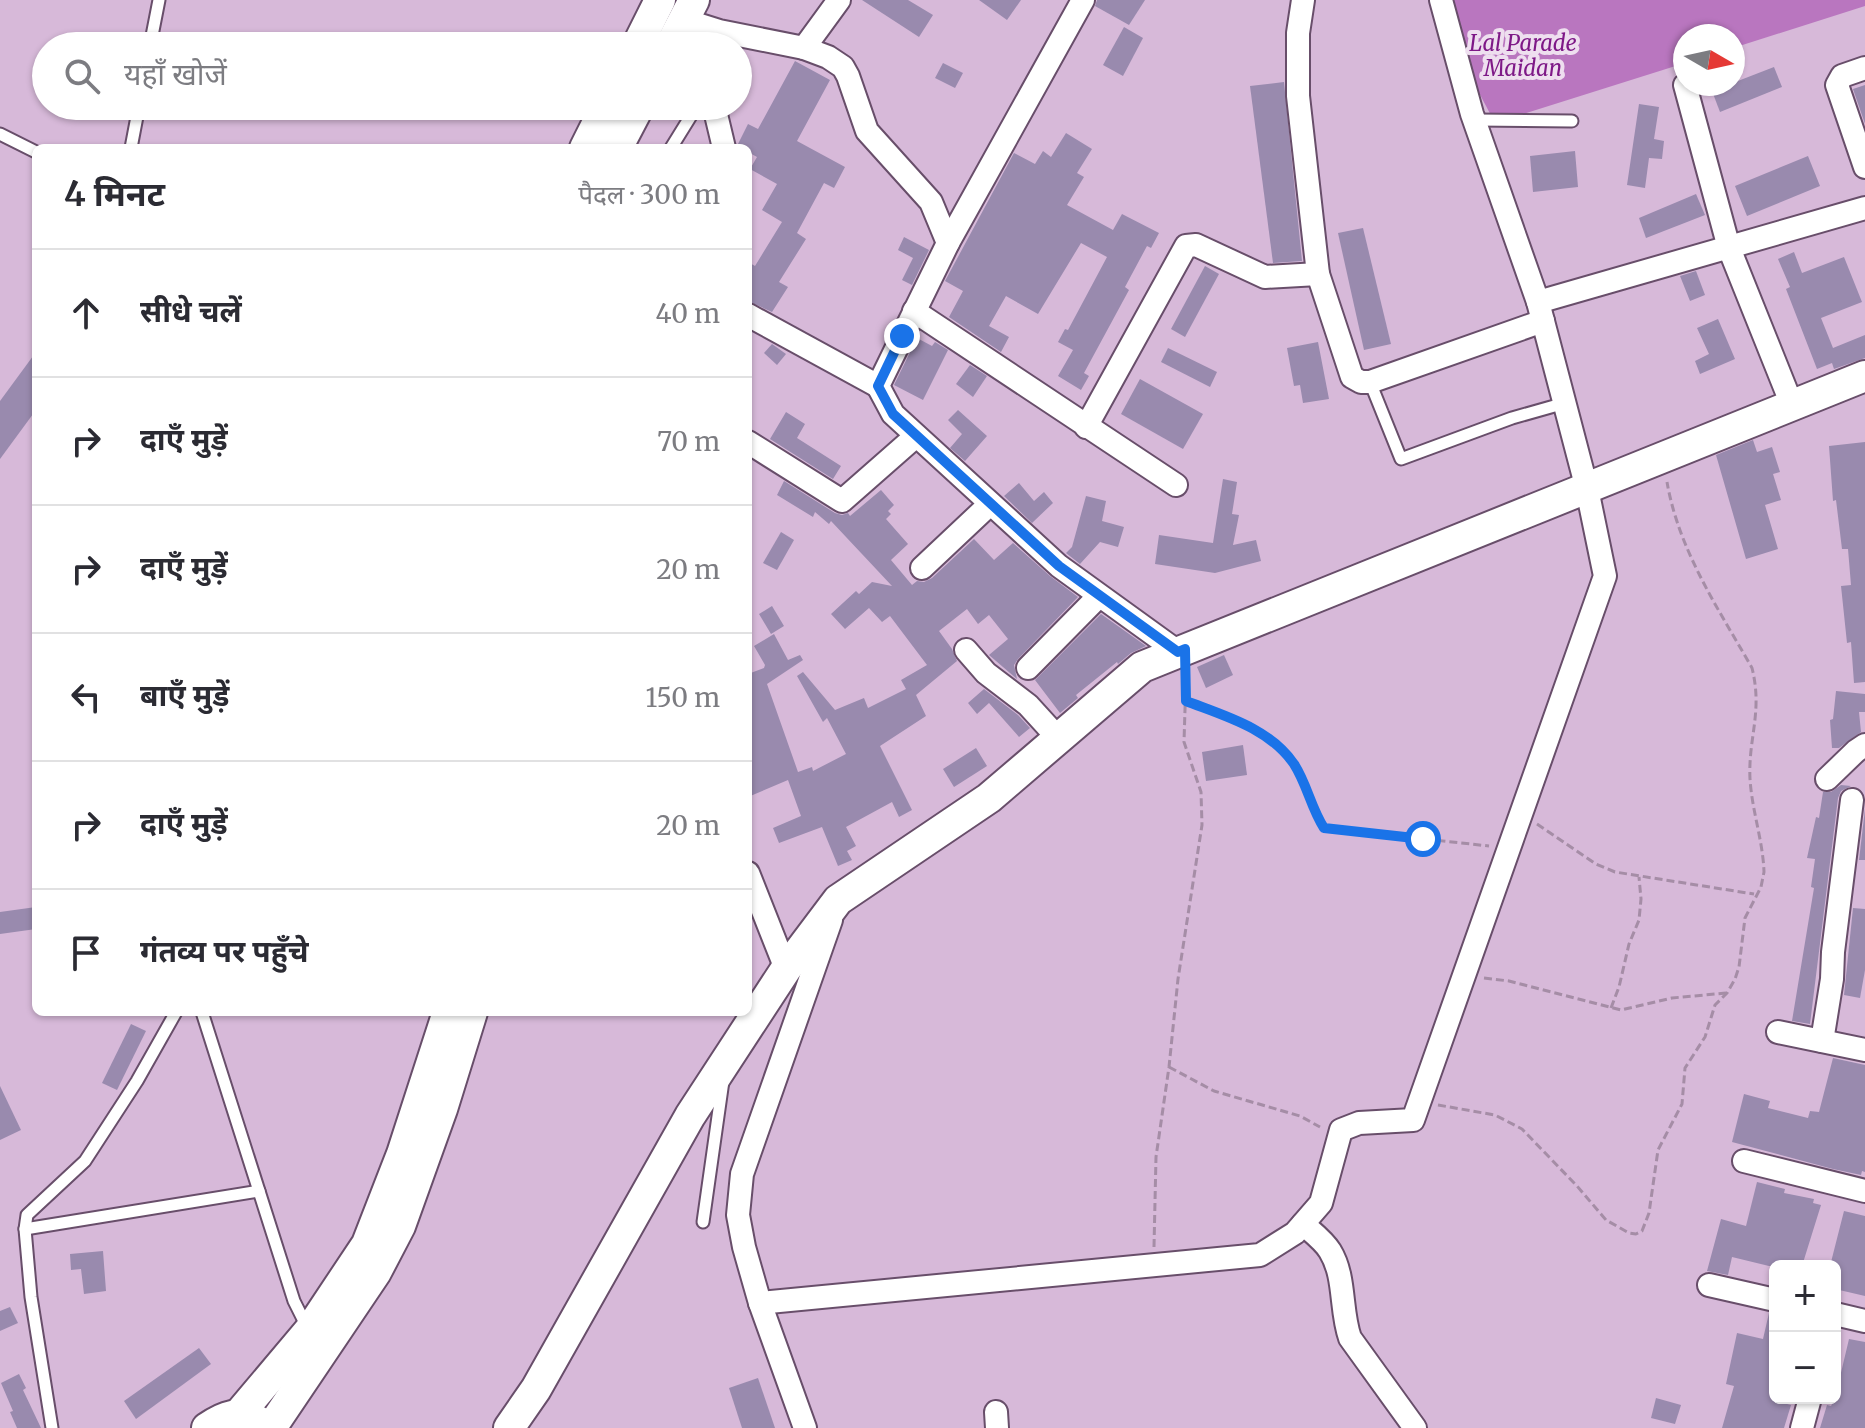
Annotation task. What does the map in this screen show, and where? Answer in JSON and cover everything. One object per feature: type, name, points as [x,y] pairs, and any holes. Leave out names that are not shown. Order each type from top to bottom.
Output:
[{"type":"street","points":[[644,32],[660,0]]},
{"type":"street","points":[[804,48],[839,0]]},
{"type":"street","points":[[878,386],[948,243],[1083,0]]},
{"type":"street","points":[[1303,0],[1298,33],[1298,96],[1318,274],[1352,377],[1361,382],[1370,382],[1540,311],[1729,248],[1865,208]]},
{"type":"street","points":[[760,1303],[1260,1255],[1295,1233],[1321,1203],[1341,1130],[1365,1122],[1413,1120],[1605,576],[1587,489],[1540,311],[1472,114],[1441,0]]},
{"type":"street","points":[[683,22],[703,32]]},
{"type":"street","points":[[752,43],[804,48],[828,57],[843,67],[867,131],[931,202],[948,243]]},
{"type":"street","points":[[1865,68],[1842,76],[1837,85],[1865,167]]},
{"type":"street","points":[[1688,96],[1729,248],[1792,405]]},
{"type":"street","points":[[587,144],[599,120]]},
{"type":"street","points":[[619,144],[632,120]]},
{"type":"street","points":[[717,120],[723,144]]},
{"type":"street","points":[[1086,427],[1186,246],[1196,245],[1265,277],[1318,274]]},
{"type":"street","points":[[914,311],[1176,485]]},
{"type":"street","points":[[752,317],[878,386],[893,414],[1059,566],[1181,651]]},
{"type":"street","points":[[509,1428],[536,1389],[690,1116],[786,969],[838,900],[989,798],[1142,667],[1865,376]]},
{"type":"street","points":[[752,445],[842,501],[916,436]]},
{"type":"street","points":[[922,568],[990,504]]},
{"type":"street","points":[[1028,668],[1099,596]]},
{"type":"street","points":[[966,650],[986,673],[1028,705],[1059,739]]},
{"type":"street","points":[[1827,779],[1865,745]]},
{"type":"street","points":[[1822,1041],[1852,800]]},
{"type":"street","points":[[752,883],[786,969]]},
{"type":"street","points":[[805,1428],[760,1303],[738,1215],[742,1174],[838,900]]},
{"type":"street","points":[[259,1423],[309,1331],[367,1244],[377,1223],[447,1016]]},
{"type":"street","points":[[259,1423],[376,1272],[400,1226],[442,1109],[471,1016]]},
{"type":"street","points":[[1778,1032],[1865,1050]]},
{"type":"street","points":[[1744,1161],[1865,1191]]},
{"type":"street","points":[[1303,1224],[1329,1248],[1338,1267],[1350,1338],[1415,1428]]},
{"type":"street","points":[[1709,1285],[1769,1299]]},
{"type":"street","points":[[1841,1315],[1865,1321]]},
{"type":"street","points":[[1802,1428],[1808,1404]]},
{"type":"street","points":[[207,1428],[224,1418],[259,1423]]},
{"type":"lane","points":[[153,32],[159,0]]},
{"type":"lane","points":[[132,144],[136,120]]},
{"type":"lane","points":[[673,144],[688,120]]},
{"type":"lane","points":[[1476,120],[1572,121]]},
{"type":"lane","points":[[0,134],[32,150]]},
{"type":"lane","points":[[1370,382],[1401,459],[1512,418],[1565,403]]},
{"type":"lane","points":[[52,1428],[31,1297],[25,1229],[27,1215],[85,1161],[137,1081],[174,1016]]},
{"type":"lane","points":[[203,1016],[294,1301],[309,1331]]},
{"type":"lane","points":[[703,1222],[726,1061]]},
{"type":"lane","points":[[25,1229],[259,1191]]},
{"type":"path","points":[[1419,1103],[1495,1115],[1522,1129],[1606,1220],[1629,1233],[1642,1231],[1649,1213],[1658,1150],[1682,1104],[1685,1068],[1705,1037],[1715,1005],[1727,993],[1739,967],[1745,918],[1764,872],[1750,776],[1758,691],[1752,668],[1684,545],[1672,510],[1663,459]]},
{"type":"path","points":[[1153,1266],[1155,1167],[1178,979],[1202,825],[1201,792],[1184,742],[1186,701],[1181,651]]},
{"type":"path","points":[[1186,701],[1260,731],[1279,747],[1295,766],[1321,824],[1328,829],[1509,848]]},
{"type":"path","points":[[1521,813],[1596,864],[1615,872],[1756,895]]},
{"type":"path","points":[[1611,1009],[1639,920],[1639,877]]},
{"type":"path","points":[[1464,976],[1509,981],[1611,1009],[1636,1009],[1672,998],[1727,993]]},
{"type":"path","points":[[1169,1067],[1214,1091],[1310,1120],[1337,1146]]},
{"type":"green space","name":"Lal Parade Maidan","points":[[1430,0],[1865,0],[1865,6],[1745,44],[1745,24],[1673,24],[1673,67],[1495,123]]},
{"type":"building","points":[[862,0],[908,0],[933,15],[919,37]]},
{"type":"building","points":[[979,0],[1021,0],[1007,20]]},
{"type":"building","points":[[1097,0],[1145,0],[1129,25],[1095,6]]},
{"type":"building","points":[[1124,27],[1143,38],[1123,76],[1103,65]]},
{"type":"building","points":[[795,61],[830,80],[797,141],[845,167],[834,188],[824,183],[797,233],[806,239],[779,282],[788,287],[772,312],[752,303],[752,264],[755,266],[782,222],[762,210],[777,184],[752,170],[757,157],[752,154],[752,144],[738,144],[748,124],[758,129]]},
{"type":"building","points":[[943,63],[963,73],[955,88],[935,78]]},
{"type":"building","points":[[1774,67],[1782,87],[1720,112],[1714,96],[1745,96],[1745,78]]},
{"type":"building","points":[[1284,82],[1302,261],[1273,263],[1250,86]]},
{"type":"building","points":[[1865,85],[1865,124],[1853,89]]},
{"type":"building","points":[[1639,104],[1659,107],[1654,139],[1664,141],[1662,159],[1649,158],[1645,188],[1627,185]]},
{"type":"building","points":[[1066,133],[1092,149],[1077,173],[1084,177],[1067,205],[1113,230],[1122,214],[1159,233],[1151,248],[1147,246],[1125,287],[1129,290],[1084,373],[1089,376],[1081,390],[1058,376],[1073,350],[1058,342],[1065,329],[1068,330],[1107,257],[1081,243],[1038,314],[1006,296],[989,326],[1009,337],[1001,352],[949,317],[963,291],[945,281],[1014,153],[1035,164],[1043,151],[1051,157]]},
{"type":"building","points":[[1575,151],[1578,187],[1533,192],[1530,156]]},
{"type":"building","points":[[1808,156],[1820,186],[1747,216],[1735,186]]},
{"type":"building","points":[[1696,194],[1705,215],[1646,238],[1639,218]]},
{"type":"building","points":[[1363,228],[1391,344],[1364,350],[1338,233]]},
{"type":"building","points":[[904,237],[929,250],[912,285],[902,280],[913,258],[898,250]]},
{"type":"building","points":[[1794,252],[1802,273],[1844,257],[1862,302],[1821,318],[1833,348],[1865,335],[1865,358],[1834,369],[1832,363],[1817,369],[1786,289],[1790,287],[1778,259]]},
{"type":"building","points":[[1205,266],[1219,274],[1185,337],[1171,329]]},
{"type":"building","points":[[1696,271],[1705,295],[1690,301],[1680,276]]},
{"type":"building","points":[[1718,319],[1735,359],[1700,374],[1695,361],[1709,354],[1697,328]]},
{"type":"building","points":[[917,338],[932,346],[935,342],[948,350],[923,400],[894,385]]},
{"type":"building","points":[[1318,342],[1329,399],[1303,403],[1300,385],[1294,386],[1287,348]]},
{"type":"building","points":[[772,344],[786,354],[777,365],[764,353]]},
{"type":"building","points":[[1168,348],[1217,372],[1210,387],[1161,362]]},
{"type":"building","points":[[32,357],[32,415],[0,459],[0,401]]},
{"type":"building","points":[[970,365],[987,376],[973,397],[956,384]]},
{"type":"building","points":[[1140,379],[1203,414],[1183,449],[1121,414]]},
{"type":"building","points":[[958,410],[987,436],[965,461],[950,448],[962,434],[948,420]]},
{"type":"building","points":[[786,412],[805,424],[797,438],[841,466],[833,479],[770,439]]},
{"type":"building","points":[[1753,440],[1757,452],[1772,447],[1780,472],[1773,474],[1781,500],[1765,505],[1778,549],[1746,559],[1716,455]]},
{"type":"building","points":[[1865,442],[1865,682],[1854,683],[1851,642],[1847,643],[1841,586],[1851,585],[1848,549],[1842,549],[1836,500],[1833,501],[1829,446]]},
{"type":"building","points":[[1223,479],[1237,482],[1232,514],[1239,515],[1233,545],[1256,540],[1261,561],[1215,573],[1155,564],[1159,535],[1213,543]]},
{"type":"building","points":[[784,481],[835,513],[848,513],[850,516],[881,490],[894,505],[886,519],[908,544],[891,560],[912,585],[932,578],[974,539],[994,560],[1013,543],[1078,597],[1018,659],[1014,665],[1017,679],[989,655],[1008,639],[989,615],[978,624],[967,609],[939,631],[957,661],[916,695],[926,716],[880,746],[912,810],[899,817],[892,802],[846,827],[856,846],[847,851],[852,860],[838,866],[822,827],[779,843],[773,828],[801,816],[788,780],[752,795],[752,672],[765,665],[754,646],[774,634],[788,660],[800,655],[803,660],[767,684],[798,772],[812,767],[813,771],[846,754],[827,718],[823,722],[797,676],[803,672],[835,710],[864,698],[868,708],[906,689],[901,680],[927,665],[890,616],[882,622],[869,608],[845,629],[831,614],[856,591],[859,594],[872,582],[892,586],[831,521],[829,524],[815,512],[813,517],[777,495]]},
{"type":"building","points":[[1019,483],[1034,501],[1044,492],[1053,503],[1032,523],[1004,496]]},
{"type":"building","points":[[1086,496],[1106,501],[1102,521],[1124,527],[1118,547],[1100,542],[1080,564],[1066,553],[1072,547]]},
{"type":"building","points":[[781,532],[794,540],[777,570],[763,563]]},
{"type":"building","points":[[772,606],[784,626],[771,634],[759,614]]},
{"type":"building","points":[[1101,614],[1146,646],[1117,662],[1076,695],[1078,698],[1060,713],[1035,680]]},
{"type":"building","points":[[1224,655],[1233,675],[1206,688],[1197,667]]},
{"type":"building","points":[[984,689],[1030,728],[1019,737],[989,703],[977,714],[968,703]]},
{"type":"building","points":[[1836,691],[1865,694],[1865,712],[1859,712],[1861,732],[1839,748],[1832,748],[1830,720],[1833,719]]},
{"type":"building","points":[[1243,745],[1247,775],[1206,781],[1202,752]]},
{"type":"building","points":[[976,748],[987,766],[954,787],[943,769]]},
{"type":"building","points":[[1841,785],[1851,786],[1841,791],[1838,798],[1810,1024],[1792,1021],[1814,888],[1811,887],[1815,859],[1807,858],[1823,792],[1831,792]]},
{"type":"building","points":[[1865,809],[1865,860],[1859,860]]},
{"type":"building","points":[[32,908],[32,930],[0,934],[0,912]]},
{"type":"building","points":[[1853,908],[1865,909],[1865,970],[1860,998],[1844,995]]},
{"type":"building","points":[[131,1024],[146,1031],[117,1090],[102,1083]]},
{"type":"building","points":[[1833,1058],[1865,1065],[1865,1172],[1862,1171],[1861,1175],[1833,1169],[1732,1142],[1744,1094],[1770,1101],[1768,1108],[1808,1118],[1810,1111],[1819,1112]]},
{"type":"building","points":[[0,1086],[21,1130],[0,1140]]},
{"type":"building","points":[[1757,1182],[1785,1189],[1784,1193],[1814,1199],[1813,1203],[1821,1205],[1804,1260],[1769,1260],[1769,1266],[1732,1257],[1728,1275],[1707,1271],[1721,1219],[1746,1226]]},
{"type":"building","points":[[1844,1211],[1865,1216],[1865,1296],[1841,1290],[1841,1260],[1832,1260]]},
{"type":"building","points":[[103,1251],[106,1291],[84,1294],[81,1269],[71,1270],[70,1254]]},
{"type":"building","points":[[10,1307],[18,1323],[0,1331],[0,1311]]},
{"type":"building","points":[[1769,1313],[1769,1404],[1791,1405],[1784,1428],[1722,1428],[1734,1386],[1726,1384],[1737,1333],[1763,1339]]},
{"type":"building","points":[[1849,1339],[1865,1342],[1865,1428],[1820,1428],[1827,1405],[1841,1404],[1841,1373]]},
{"type":"building","points":[[199,1348],[211,1364],[136,1419],[124,1401]]},
{"type":"building","points":[[19,1374],[41,1428],[17,1428],[10,1412],[13,1411],[1,1383]]},
{"type":"building","points":[[758,1378],[775,1428],[742,1428],[729,1388]]},
{"type":"building","points":[[1656,1398],[1681,1405],[1675,1424],[1651,1418]]},
{"type":"route","points":[[902,336],[878,386],[893,414],[1059,566],[1178,652],[1185,649],[1186,701],[1260,731],[1279,747],[1295,766],[1324,828],[1423,839]]}]
